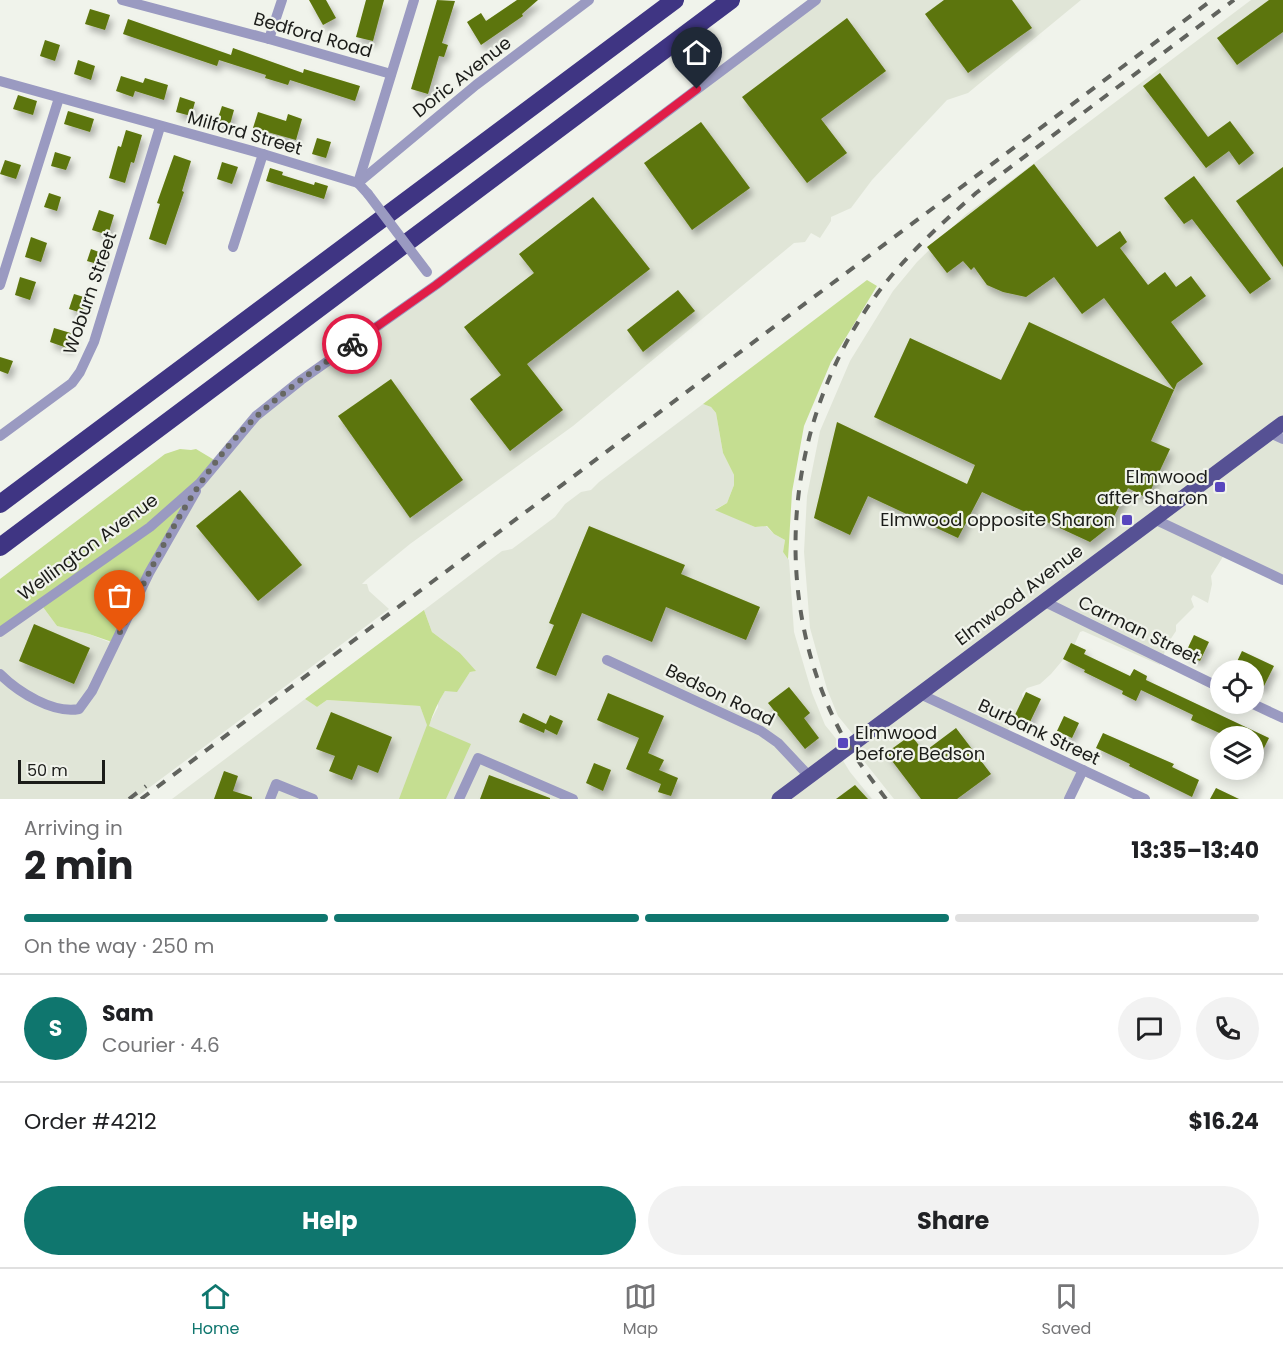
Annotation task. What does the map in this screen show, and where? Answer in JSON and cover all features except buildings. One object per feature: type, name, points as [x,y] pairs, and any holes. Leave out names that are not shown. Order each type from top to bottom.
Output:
[{"type":"highway","points":[[0,504],[675,0]]},
{"type":"highway","points":[[0,547],[731,0]]},
{"type":"main road","name":"Elmwood Avenue","points":[[779,799],[1154,519],[1276,436],[1283,423]]},
{"type":"street","name":"Bedford Road","points":[[122,0],[391,74]]},
{"type":"street","points":[[269,39],[282,0]]},
{"type":"street","points":[[414,0],[358,183],[436,285]]},
{"type":"street","name":"Doric Avenue","points":[[358,183],[476,85],[589,0]]},
{"type":"street","name":"Wellington Avenue","points":[[0,632],[144,532],[200,483],[256,417],[301,380],[436,285],[816,0]]},
{"type":"street","name":"Milford Street","points":[[0,81],[263,154],[358,183]]},
{"type":"street","points":[[0,285],[59,98]]},
{"type":"street","name":"Woburn Street","points":[[0,436],[63,389],[80,372],[94,342],[160,126]]},
{"type":"street","points":[[233,248],[263,154]]},
{"type":"street","points":[[0,674],[14,688],[30,697],[68,711],[79,709],[92,690],[149,573],[200,483]]},
{"type":"street","points":[[1154,519],[1283,580]]},
{"type":"street","name":"Carman Street","points":[[1043,601],[1210,683]]},
{"type":"street","name":"Bedson Road","points":[[607,660],[761,731],[778,743],[808,776]]},
{"type":"street","name":"Burbank Street","points":[[920,694],[1144,799]]},
{"type":"street","points":[[1264,709],[1283,718]]},
{"type":"street","points":[[459,799],[478,758],[573,799]]},
{"type":"street","points":[[1069,799],[1083,770]]},
{"type":"street","points":[[270,799],[276,784],[313,799]]},
{"type":"shaded area","points":[[816,0],[1081,0],[968,93],[947,100],[872,180],[851,208],[831,217],[831,221],[820,238],[811,233],[805,242],[794,243],[573,426],[410,544],[366,580],[362,584],[367,584],[369,591],[389,609],[134,799],[0,799],[0,631],[40,603],[57,626],[109,642],[183,506],[258,416]]},
{"type":"shaded area","points":[[1251,0],[1283,0],[1283,583],[1224,555],[1211,576],[1212,584],[1208,603],[1193,595],[1191,599],[1194,607],[1176,625],[1176,631],[1168,643],[1160,665],[1083,631],[1080,632],[1073,648],[1051,674],[1040,684],[1027,688],[1022,694],[1023,700],[1006,734],[1078,769],[1066,799],[894,799],[851,745],[855,737],[838,716],[827,689],[810,628],[804,552],[807,496],[820,431],[850,361],[893,291],[917,262],[965,215]]},
{"type":"shaded area","points":[[703,404],[711,407],[716,413],[723,453],[734,475],[734,485],[727,503],[716,509],[755,527],[766,526],[785,540],[783,552],[789,560],[794,632],[812,693],[825,725],[842,746],[839,754],[872,799],[172,799],[305,699],[317,707],[327,700],[420,706],[428,726],[445,691],[457,691],[470,672],[475,671],[460,653],[432,632],[424,610],[502,551],[512,549],[555,517],[565,504],[581,492],[591,490]]},
{"type":"green space","points":[[867,280],[877,286],[831,362],[804,426],[792,492],[788,559],[783,552],[785,540],[774,534],[767,526],[755,527],[715,510],[727,503],[734,485],[734,475],[723,453],[716,413],[711,407],[703,404]]},
{"type":"green space","points":[[180,449],[196,449],[216,461],[183,506],[112,642],[57,626],[40,603],[0,631],[0,579],[165,454]]},
{"type":"green space","points":[[424,610],[432,632],[460,653],[476,671],[470,672],[457,692],[445,691],[429,726],[471,744],[446,799],[399,799],[427,725],[420,706],[327,700],[317,707],[305,699]]},
{"type":"railway","points":[[141,799],[1212,0]]},
{"type":"railway","points":[[886,799],[854,755],[838,727],[816,673],[802,616],[796,559],[798,500],[808,443],[825,388],[851,335],[883,286],[939,226],[976,193],[1234,0]]},
{"type":"railway","points":[[129,799],[146,786]]},
{"type":"way so far","points":[[120,632],[149,573],[200,483],[256,417],[301,380],[352,344]]},
{"type":"place","name":"Elmwood after Sharon","points":[[1220,487]]},
{"type":"place","name":"Elmwood opposite Sharon","points":[[1127,520]]},
{"type":"place","name":"Elmwood before Bedson","points":[[843,743]]},
{"type":"route","points":[[352,344],[436,285],[697,89]]}]
